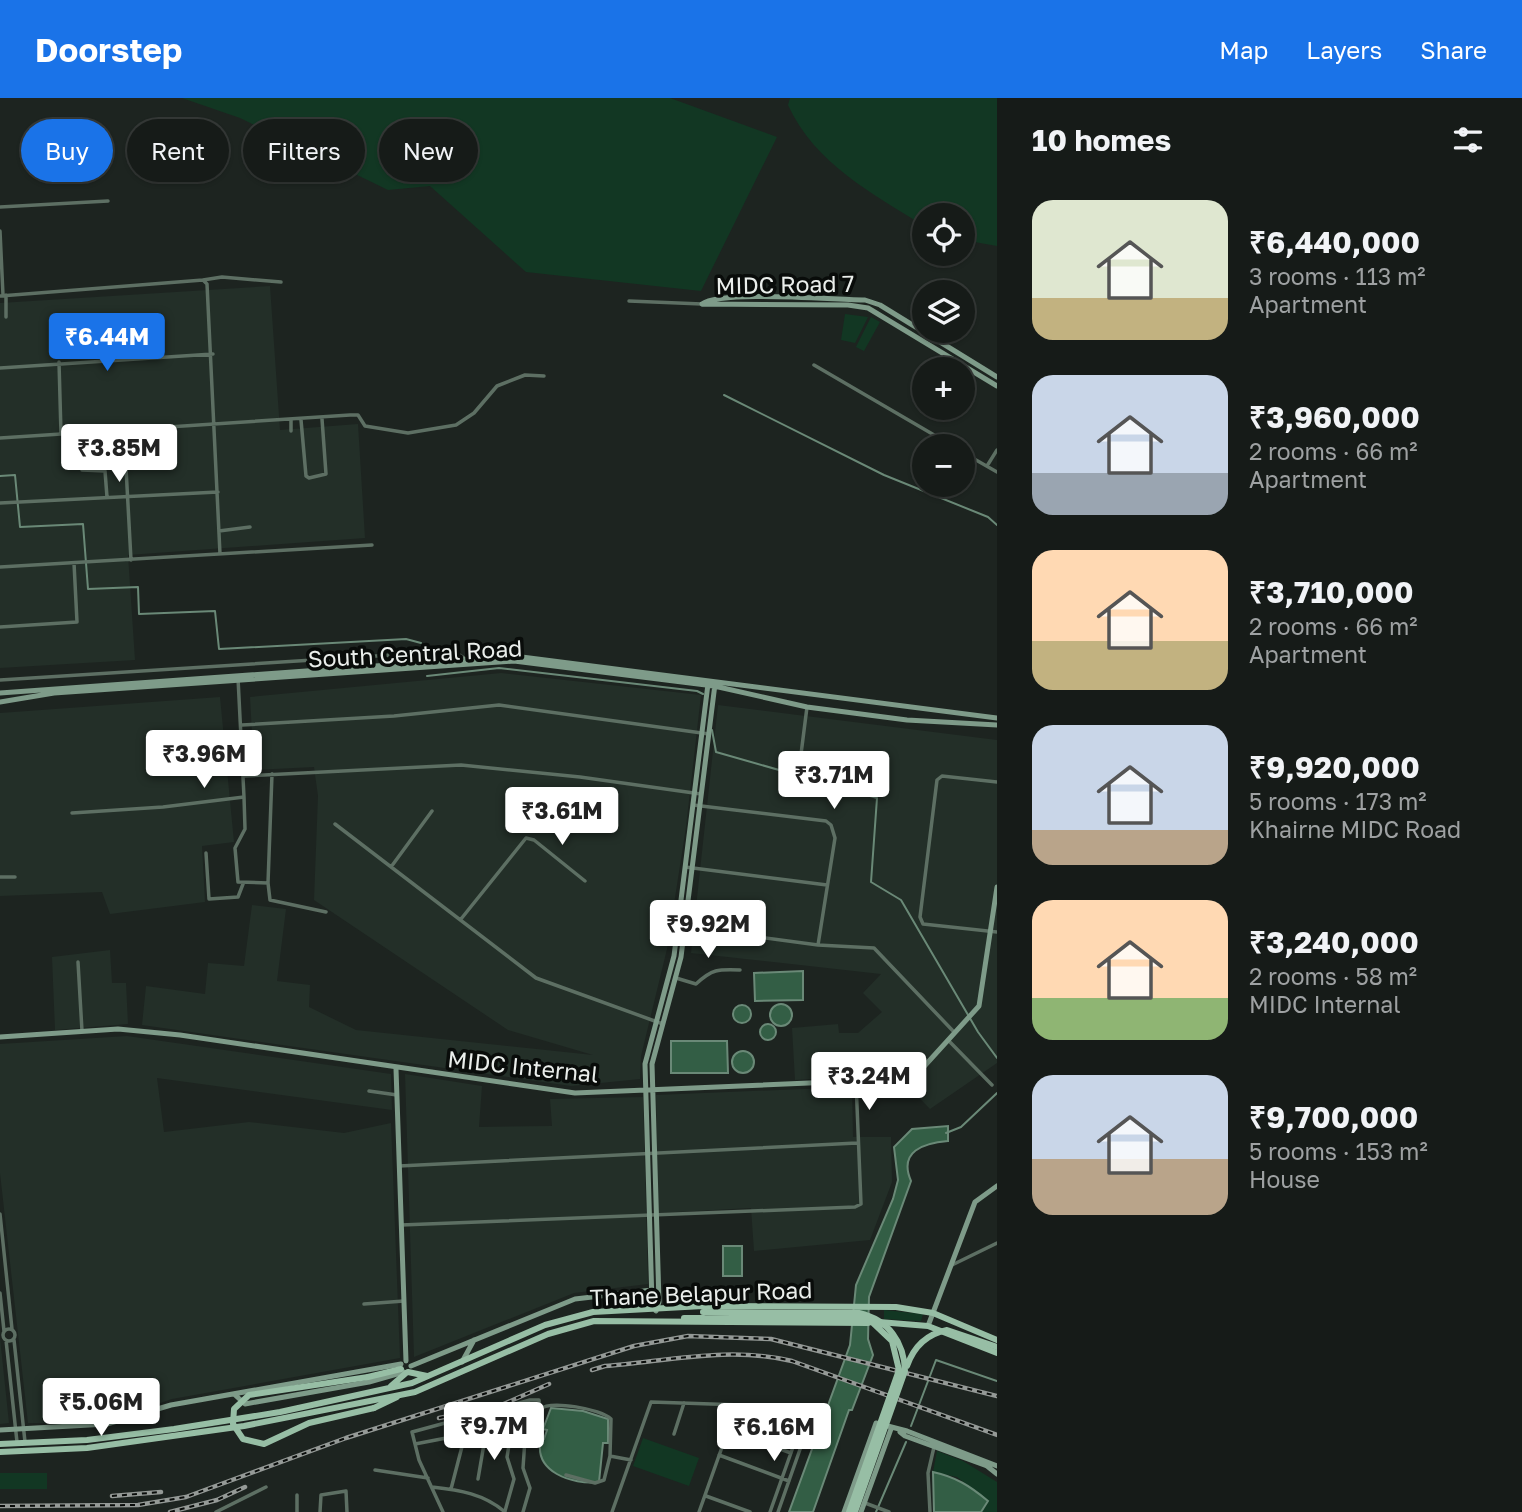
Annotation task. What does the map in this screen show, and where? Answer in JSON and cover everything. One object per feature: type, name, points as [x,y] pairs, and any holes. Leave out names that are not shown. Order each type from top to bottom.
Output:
[{"type":"main road","name":"MIDC Road 7","points":[[702,304],[706,301],[754,297],[865,300],[880,305],[997,377]]},
{"type":"main road","name":"MIDC Road 7","points":[[702,304],[848,304],[868,308],[997,386]]},
{"type":"main road","name":"South Central Road","points":[[0,702],[54,693],[514,656],[712,683],[807,707],[906,720],[997,725]]},
{"type":"main road","name":"South Central Road","points":[[0,693],[514,661],[997,718]]},
{"type":"main road","points":[[712,683],[676,978],[645,1064],[649,1090],[656,1311],[703,1315],[851,1317],[873,1323],[892,1341],[900,1370],[847,1512]]},
{"type":"main road","name":"MIDC Internal","points":[[0,1037],[118,1029],[180,1035],[396,1069],[575,1093],[902,1079],[920,1070],[979,1006],[995,932],[997,887]]},
{"type":"main road","points":[[660,1023],[681,926]]},
{"type":"main road","points":[[390,1387],[405,1368],[396,1069]]},
{"type":"main road","points":[[928,1326],[975,1202],[997,1186]]},
{"type":"main road","points":[[234,1394],[245,1404],[369,1382],[575,1299],[655,1289]]},
{"type":"main road","name":"Thane Belapur Road","points":[[0,1444],[87,1440],[280,1412],[429,1376],[564,1318],[593,1312],[656,1311],[703,1306],[871,1307],[933,1313],[997,1340]]},
{"type":"main road","points":[[657,1320],[703,1315],[852,1312],[868,1315],[883,1323],[897,1338],[905,1358],[905,1371]]},
{"type":"main road","name":"Thane Belapur Road","points":[[0,1451],[88,1448],[280,1420],[405,1394],[566,1328],[594,1321],[869,1322],[928,1326],[997,1353]]},
{"type":"main road","points":[[855,1512],[905,1371],[917,1346],[939,1331],[956,1330],[997,1347]]},
{"type":"main road","points":[[462,1362],[474,1339]]},
{"type":"main road","points":[[405,1368],[368,1377],[249,1395],[242,1398],[233,1409],[233,1424],[243,1439],[264,1444],[309,1423],[374,1408],[405,1394]]},
{"type":"main road","points":[[0,1430],[107,1424],[171,1405],[405,1368],[429,1376]]},
{"type":"main road","points":[[847,1512],[876,1423],[997,1466]]},
{"type":"main road","points":[[861,1512],[891,1429]]},
{"type":"main road","points":[[900,1432],[987,1466],[997,1474]]},
{"type":"street","points":[[0,207],[108,201]]},
{"type":"street","points":[[0,231],[6,317]]},
{"type":"street","points":[[3,295],[222,277],[281,282]]},
{"type":"street","points":[[204,280],[209,288],[213,354],[220,554]]},
{"type":"street","points":[[629,300],[702,304]]},
{"type":"street","points":[[0,368],[59,362],[213,354]]},
{"type":"street","points":[[59,362],[61,435]]},
{"type":"street","points":[[814,365],[932,434]]},
{"type":"street","points":[[983,378],[985,371]]},
{"type":"street","points":[[0,438],[358,415],[365,426],[418,433],[465,421],[486,395],[510,379],[525,375],[544,376]]},
{"type":"street","points":[[291,419],[291,431]]},
{"type":"street","points":[[301,420],[306,476],[309,478],[326,474],[322,419]]},
{"type":"street","points":[[124,431],[131,560]]},
{"type":"street","points":[[987,466],[997,450]]},
{"type":"street","points":[[975,459],[997,472]]},
{"type":"street","points":[[82,470],[105,471],[107,497]]},
{"type":"street","points":[[0,503],[218,492]]},
{"type":"street","points":[[219,531],[250,527]]},
{"type":"street","points":[[0,567],[372,545]]},
{"type":"street","points":[[0,627],[77,622],[75,563]]},
{"type":"street","points":[[0,680],[439,652],[455,652],[467,659]]},
{"type":"street","points":[[238,678],[245,776],[245,829],[236,848],[237,879],[243,884],[268,883]]},
{"type":"street","points":[[242,725],[394,716],[499,705],[706,733]]},
{"type":"street","points":[[799,770],[807,707]]},
{"type":"street","points":[[245,776],[461,765],[580,777],[698,794]]},
{"type":"street","points":[[272,774],[268,883],[270,900],[326,912]]},
{"type":"street","points":[[995,932],[946,928],[923,923],[920,917],[937,780],[942,776],[997,782]]},
{"type":"street","points":[[72,813],[163,807],[244,797]]},
{"type":"street","points":[[697,805],[826,821],[831,825],[835,838],[818,945]]},
{"type":"street","points":[[391,867],[432,811]]},
{"type":"street","points":[[335,824],[526,971],[546,983],[660,1023]]},
{"type":"street","points":[[461,919],[526,838],[534,840],[584,881]]},
{"type":"street","points":[[206,853],[209,899],[238,897],[243,884]]},
{"type":"street","points":[[689,868],[827,885]]},
{"type":"street","points":[[0,877],[15,877]]},
{"type":"street","points":[[681,926],[818,945],[874,948],[954,1032]]},
{"type":"street","points":[[78,962],[82,1031]]},
{"type":"street","points":[[676,978],[696,984],[712,971],[740,970]]},
{"type":"street","points":[[948,1040],[992,1085]]},
{"type":"street","points":[[401,1226],[855,1207],[861,1204],[856,1081]]},
{"type":"street","points":[[369,1091],[397,1095]]},
{"type":"street","points":[[399,1166],[857,1143]]},
{"type":"street","points":[[0,1214],[12,1329],[16,1334],[13,1340],[23,1429],[21,1443]]},
{"type":"street","points":[[951,1265],[997,1243]]},
{"type":"street","points":[[0,1293],[15,1429],[21,1443]]},
{"type":"street","points":[[364,1304],[404,1301]]},
{"type":"street","points":[[4,1331],[12,1329]]},
{"type":"street","points":[[6,1340],[13,1340]]},
{"type":"street","points":[[443,1512],[412,1432],[538,1400],[540,1409],[534,1435],[525,1439],[524,1444],[523,1468],[530,1488],[523,1512]]},
{"type":"street","points":[[612,1512],[652,1402],[798,1407],[809,1411],[811,1417],[778,1512]]},
{"type":"street","points":[[674,1434],[684,1403]]},
{"type":"street","points":[[540,1409],[552,1405],[608,1415],[611,1419],[610,1455],[602,1482],[566,1475]]},
{"type":"street","points":[[699,1512],[737,1405]]},
{"type":"street","points":[[770,1512],[804,1416],[798,1407]]},
{"type":"street","points":[[415,1444],[466,1435],[481,1437],[484,1442],[478,1479]]},
{"type":"street","points":[[451,1489],[466,1435]]},
{"type":"street","points":[[752,1439],[791,1453]]},
{"type":"street","points":[[484,1442],[524,1444]]},
{"type":"street","points":[[432,1487],[469,1491],[505,1511],[514,1479],[508,1457],[509,1444]]},
{"type":"street","points":[[930,1512],[928,1473],[934,1447]]},
{"type":"street","points":[[610,1455],[631,1460]]},
{"type":"street","points":[[719,1455],[789,1481]]},
{"type":"street","points":[[375,1470],[428,1478]]},
{"type":"street","points":[[216,1512],[266,1487]]},
{"type":"street","points":[[320,1512],[321,1495],[346,1491],[347,1512]]},
{"type":"street","points":[[297,1495],[297,1512]]},
{"type":"street","points":[[705,1496],[738,1510],[750,1512]]},
{"type":"street","points":[[864,1503],[889,1512]]},
{"type":"shaded area","points":[[182,98],[670,98],[777,137],[701,291],[526,272],[430,186],[388,190],[365,179],[365,119],[240,118]]},
{"type":"shaded area","points":[[790,98],[997,98],[997,246],[975,242],[975,203],[912,203],[912,218],[865,189],[829,161],[813,144],[788,105]]},
{"type":"shaded area","points":[[270,286],[280,430],[358,424],[365,538],[128,555],[135,660],[0,668],[0,303]]},
{"type":"shaded area","points":[[845,314],[868,317],[855,343],[841,340]]},
{"type":"shaded area","points":[[871,317],[880,322],[864,351],[856,347]]},
{"type":"shaded area","points":[[501,673],[701,695],[686,827],[667,949],[641,1056],[640,1079],[571,1086],[142,1025],[146,986],[205,994],[208,963],[244,966],[252,905],[286,909],[277,981],[310,985],[309,1007],[356,1030],[593,1055],[508,1030],[314,900],[318,796],[314,767],[254,770],[250,697]]},
{"type":"shaded area","points":[[220,697],[234,842],[202,846],[205,902],[110,914],[102,892],[0,896],[0,713]]},
{"type":"shaded area","points":[[718,705],[997,740],[997,1063],[930,1109],[896,1074],[795,1080],[792,1028],[838,1024],[839,1033],[858,1033],[882,1012],[863,993],[881,974],[691,953]]},
{"type":"shaded area","points":[[110,950],[112,983],[126,983],[128,1024],[55,1030],[52,957]]},
{"type":"shaded area","points":[[803,971],[803,1000],[755,1001],[754,973]]},
{"type":"shaded area","points":[[781,1004],[789,1007],[792,1015],[789,1023],[781,1026],[773,1023],[770,1015],[773,1007]]},
{"type":"shaded area","points":[[742,1005],[748,1008],[751,1014],[748,1020],[742,1023],[736,1020],[733,1014],[736,1008]]},
{"type":"shaded area","points":[[765,1024],[771,1024],[776,1032],[774,1038],[765,1040],[760,1035],[760,1029]]},
{"type":"shaded area","points":[[127,1036],[391,1074],[392,1110],[157,1078],[164,1132],[249,1122],[344,1133],[391,1123],[400,1358],[172,1399],[101,1423],[28,1423],[0,1173],[0,1044]]},
{"type":"shaded area","points":[[671,1041],[727,1041],[728,1073],[671,1073]]},
{"type":"shaded area","points":[[743,1051],[751,1054],[754,1062],[751,1070],[743,1073],[735,1070],[732,1062],[735,1054]]},
{"type":"shaded area","points":[[405,1074],[482,1086],[479,1127],[552,1126],[550,1099],[643,1097],[648,1284],[574,1293],[414,1357]]},
{"type":"shaded area","points":[[852,1087],[853,1137],[891,1137],[892,1182],[870,1240],[754,1251],[751,1208],[658,1213],[656,1095]]},
{"type":"shaded area","points":[[948,1126],[948,1141],[916,1150],[908,1162],[911,1181],[869,1297],[868,1339],[873,1355],[852,1410],[849,1410],[813,1512],[789,1512],[850,1345],[856,1285],[893,1199],[898,1180],[894,1147],[912,1129]]},
{"type":"shaded area","points":[[723,1246],[742,1246],[742,1276],[723,1276]]},
{"type":"shaded area","points":[[884,1310],[923,1314],[921,1321],[884,1319]]},
{"type":"shaded area","points":[[0,1338],[9,1423],[0,1424]]},
{"type":"shaded area","points":[[551,1408],[583,1411],[608,1419],[608,1443],[603,1443],[599,1482],[567,1478],[549,1468],[543,1460],[541,1439],[544,1439],[547,1430],[543,1429]]},
{"type":"shaded area","points":[[643,1438],[699,1458],[689,1486],[633,1466]]},
{"type":"shaded area","points":[[937,1451],[963,1461],[997,1482],[997,1512],[981,1512],[988,1501],[957,1477],[933,1472]]},
{"type":"shaded area","points":[[933,1472],[962,1483],[988,1501],[981,1512],[934,1512]]},
{"type":"shaded area","points":[[0,1473],[47,1473],[47,1489],[0,1489]]},
{"type":"waterway","points":[[724,395],[884,475],[988,517],[997,525]]},
{"type":"waterway","points":[[0,476],[15,475],[20,527],[83,524],[88,589],[138,587],[139,614],[215,611],[219,649],[406,639],[421,643]]},
{"type":"waterway","points":[[427,676],[499,668],[697,691],[703,694]]},
{"type":"waterway","points":[[712,730],[716,752],[877,798],[871,882],[901,900],[978,1032],[997,1058]]},
{"type":"waterway","points":[[946,1133],[961,1127],[997,1093]]},
{"type":"waterway","points":[[911,1426],[936,1360],[997,1381]]},
{"type":"waterway","points":[[876,1512],[906,1442]]},
{"type":"railway","points":[[0,1506],[138,1505],[186,1497],[346,1438],[634,1346],[688,1336],[771,1339],[997,1396]]},
{"type":"railway","points":[[592,1370],[605,1366],[699,1356],[769,1357],[792,1361],[997,1435]]},
{"type":"railway","points":[[439,1418],[497,1407],[549,1384]]},
{"type":"railway","points":[[170,1512],[217,1500],[245,1487]]},
{"type":"railway","points":[[112,1496],[161,1492]]}]
